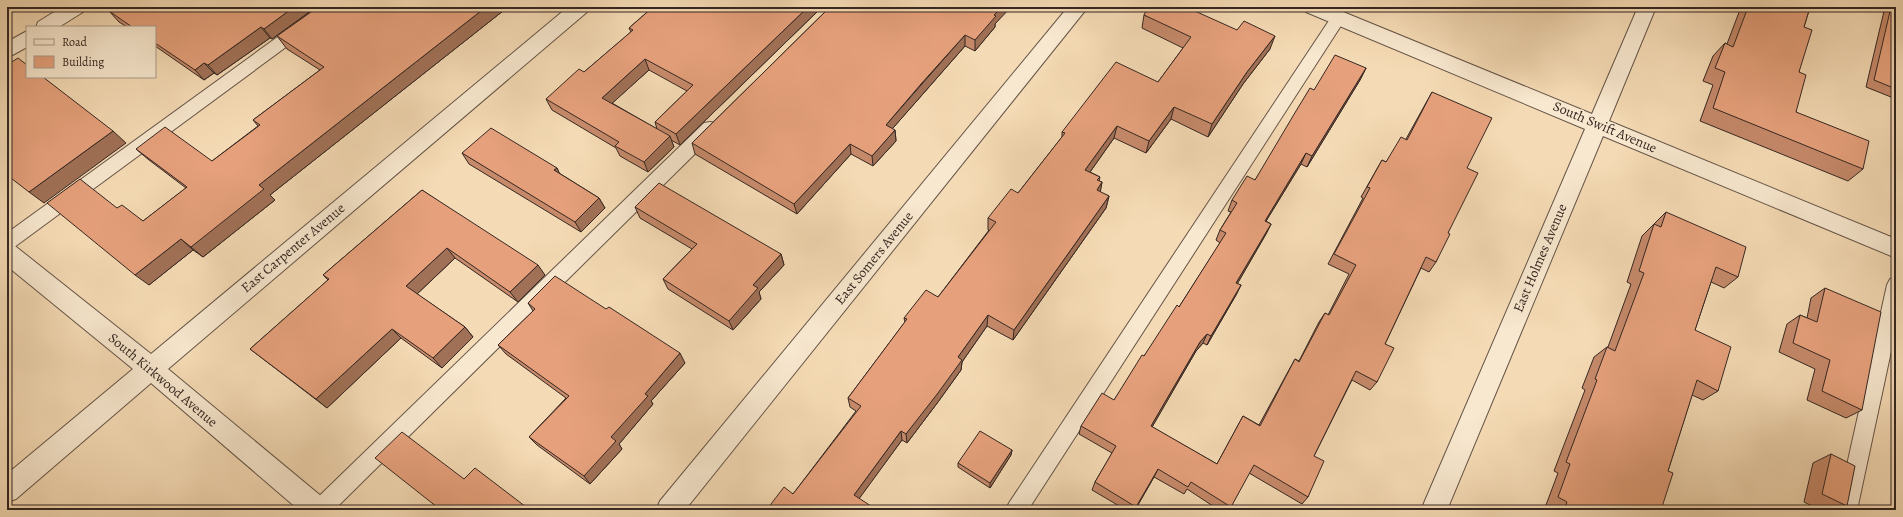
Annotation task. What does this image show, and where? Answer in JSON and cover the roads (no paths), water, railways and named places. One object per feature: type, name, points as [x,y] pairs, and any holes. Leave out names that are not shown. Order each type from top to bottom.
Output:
[{"type":"street","points":[[47,26],[76,7]]},
{"type":"street","name":"East Carpenter Avenue","points":[[7,490],[580,7]]},
{"type":"street","name":"East Somers Avenue","points":[[669,510],[1079,7]]},
{"type":"street","name":"South Swift Avenue","points":[[1313,7],[1896,249]]},
{"type":"street","name":"East Holmes Avenue","points":[[1434,510],[1647,7]]},
{"type":"street","points":[[7,51],[26,39]]},
{"type":"street","name":"South Kirkwood Avenue","points":[[7,252],[151,369],[318,510]]},
{"type":"lane","points":[[7,243],[330,7]]},
{"type":"lane","points":[[1016,510],[1339,18]]},
{"type":"lane","points":[[318,510],[720,118]]},
{"type":"lane","points":[[1847,510],[1896,285]]}]
